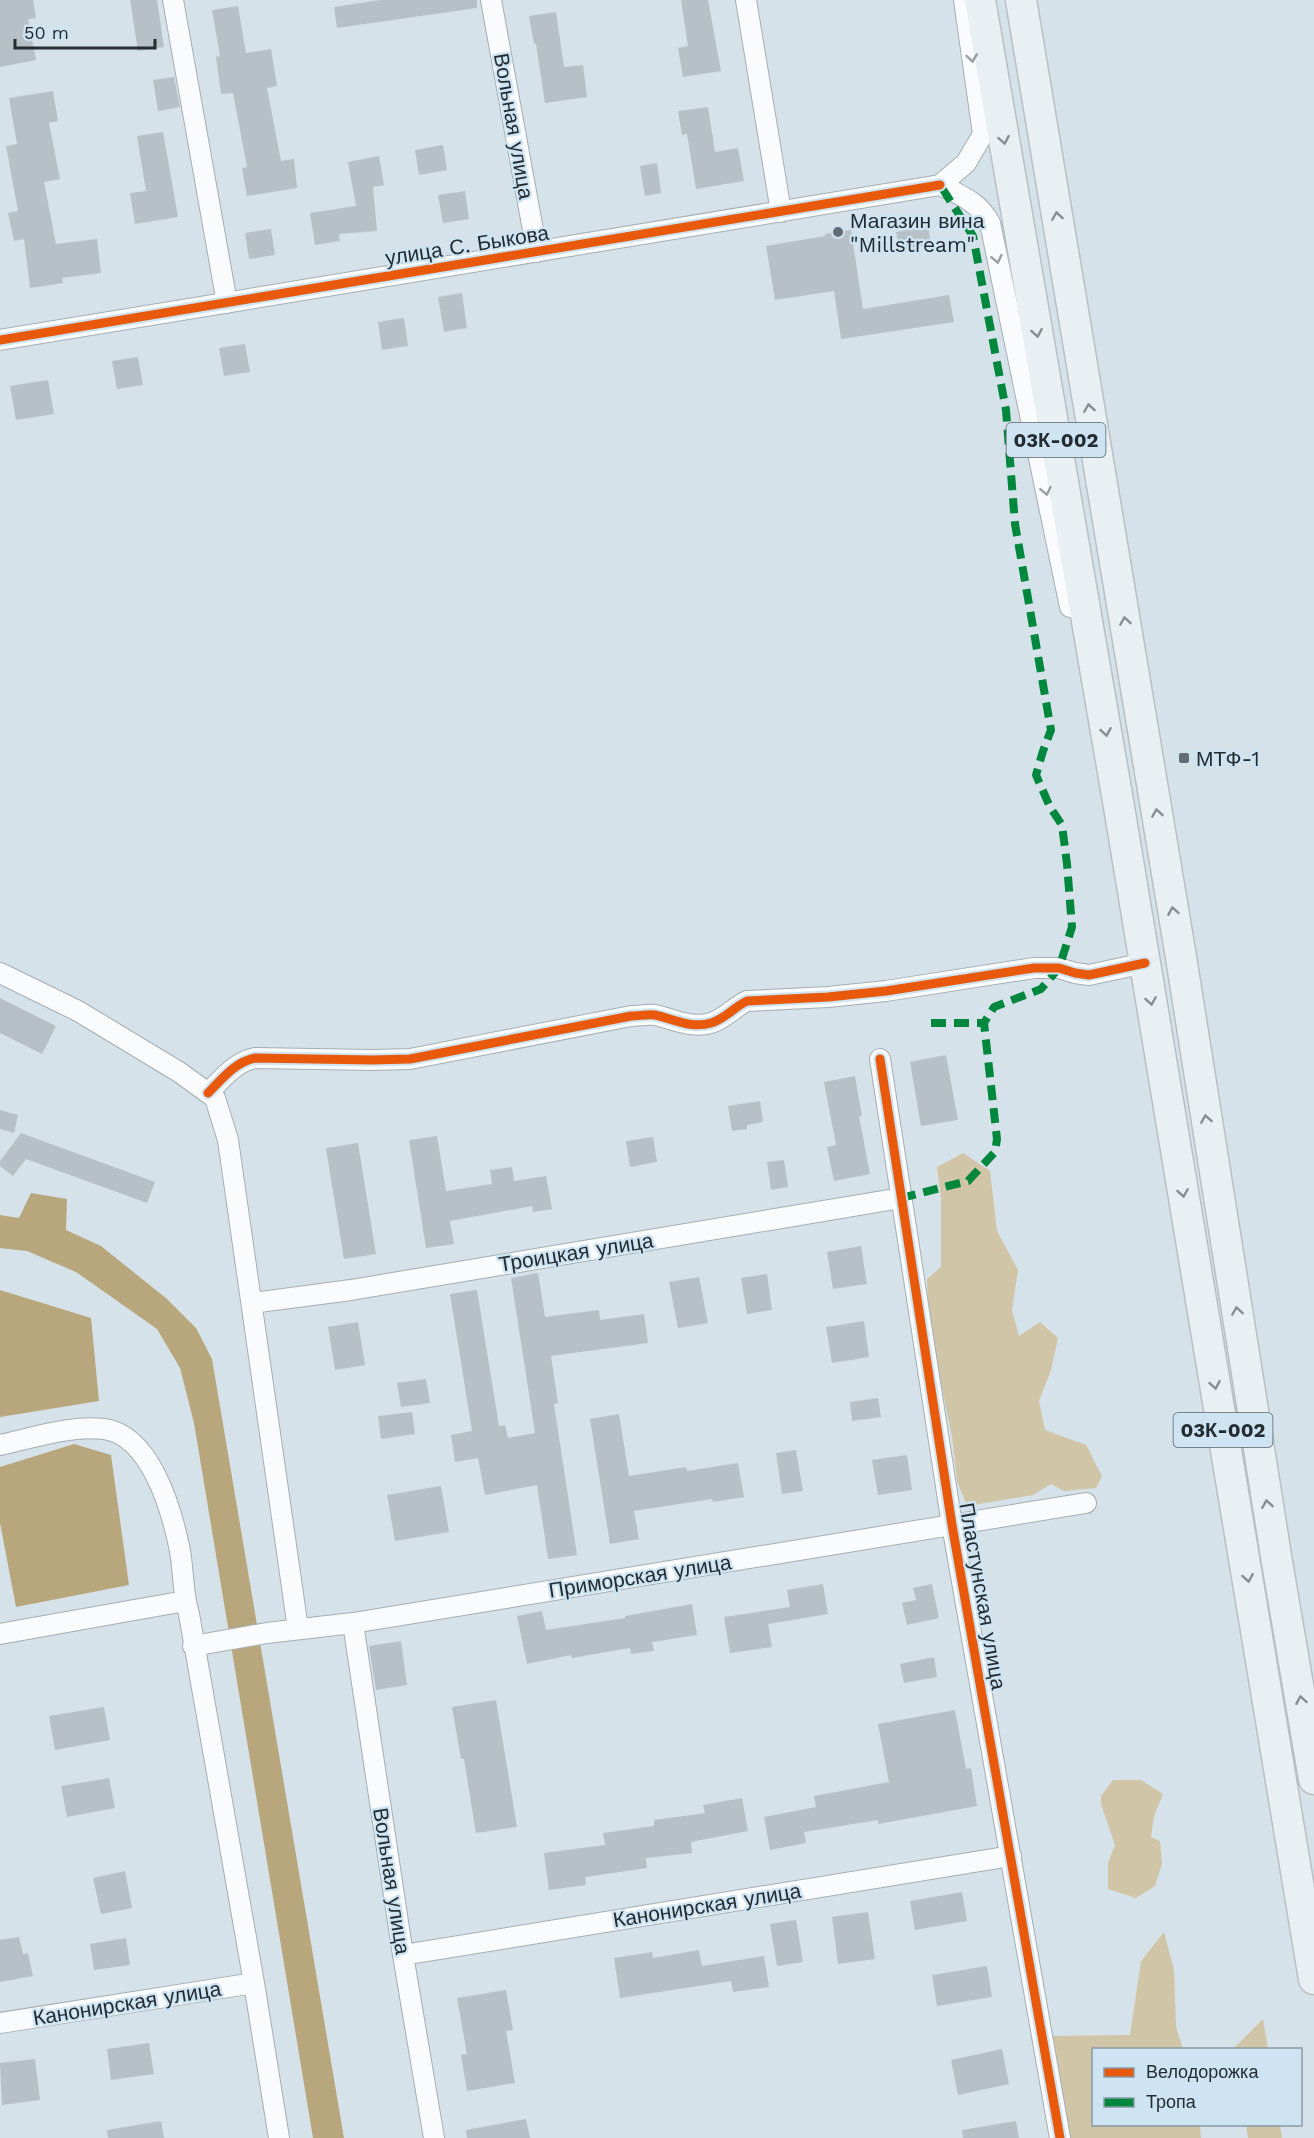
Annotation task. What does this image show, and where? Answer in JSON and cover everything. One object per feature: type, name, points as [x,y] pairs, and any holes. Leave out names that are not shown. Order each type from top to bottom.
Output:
[{"type":"main road","name":"03К-002","points":[[980,0],[1145,963],[1314,1978]]},
{"type":"main road","name":"03К-002","points":[[1021,0],[1180,951],[1277,1562],[1314,1779]]},
{"type":"street","points":[[173,0],[227,303]]},
{"type":"street","name":"Вольная улица","points":[[491,0],[537,252]]},
{"type":"street","points":[[746,0],[781,212]]},
{"type":"street","points":[[964,0],[983,134],[966,164],[940,185],[964,196],[979,207],[990,223],[1078,644],[1097,683]]},
{"type":"street","name":"улица С. Быкова","points":[[0,340],[940,185]]},
{"type":"street","points":[[208,1093],[235,1066],[245,1060],[255,1058],[410,1059],[631,1016],[652,1014],[690,1025],[707,1024],[720,1020],[738,1005],[747,1001],[886,991],[1034,968],[1059,968],[1089,975],[1145,963]]},
{"type":"street","points":[[0,973],[78,1011],[179,1072],[215,1098],[228,1140],[298,1629]]},
{"type":"street","name":"Пластунская улица","points":[[880,1059],[952,1525],[1060,2138]]},
{"type":"street","name":"Троицкая улица","points":[[252,1303],[351,1290],[901,1198]]},
{"type":"street","points":[[0,1445],[79,1429],[106,1429],[129,1440],[154,1470],[169,1505],[180,1548],[185,1601],[254,1983],[279,2138]]},
{"type":"street","name":"Приморская улица","points":[[193,1646],[267,1633],[353,1623],[1086,1503]]},
{"type":"street","points":[[0,1634],[185,1601]]},
{"type":"street","name":"Вольная улица","points":[[353,1623],[403,1955],[434,2138]]},
{"type":"street","name":"Канонирская улица","points":[[403,1955],[1011,1856]]},
{"type":"street","name":"Канонирская улица","points":[[0,2023],[254,1983]]},
{"type":"shaded area","points":[[963,1153],[990,1171],[997,1231],[1018,1270],[1012,1310],[1019,1336],[1040,1322],[1058,1338],[1051,1370],[1039,1401],[1045,1430],[1086,1445],[1102,1476],[1096,1488],[1064,1491],[1051,1484],[1033,1495],[967,1506],[957,1481],[952,1437],[929,1325],[927,1279],[941,1267],[941,1197],[937,1167]]},
{"type":"shaded area","points":[[31,1193],[67,1199],[66,1230],[101,1246],[167,1299],[196,1328],[212,1359],[344,2138],[313,2138],[194,1423],[180,1368],[157,1329],[76,1272],[27,1251],[0,1248],[0,1215],[19,1218]]},
{"type":"shaded area","points":[[0,1290],[91,1318],[99,1401],[0,1417]]},
{"type":"shaded area","points":[[74,1444],[111,1455],[129,1585],[16,1607],[0,1523],[0,1467]]},
{"type":"shaded area","points":[[1113,1780],[1141,1780],[1163,1794],[1154,1816],[1151,1837],[1160,1841],[1162,1864],[1155,1886],[1136,1898],[1108,1889],[1108,1863],[1115,1845],[1101,1804],[1101,1796]]},
{"type":"shaded area","points":[[1164,1932],[1174,1970],[1176,2027],[1183,2048],[1092,2048],[1092,2126],[1200,2126],[1201,2138],[1070,2138],[1053,2036],[1130,2035],[1141,1961]]},
{"type":"shaded area","points":[[1263,2019],[1268,2048],[1235,2047]]},
{"type":"shaded area","points":[[1246,2126],[1280,2126],[1282,2138],[1248,2138]]},
{"type":"building","points":[[0,0],[33,0],[36,18],[28,19],[36,60],[0,67]]},
{"type":"building","points":[[130,0],[157,0],[164,47],[138,51]]},
{"type":"building","points":[[380,0],[477,0],[477,8],[337,28],[334,7]]},
{"type":"building","points":[[681,0],[708,0],[721,71],[683,77],[678,48],[688,46]]},
{"type":"building","points":[[238,6],[246,53],[271,49],[277,86],[267,88],[281,161],[294,159],[297,188],[247,196],[242,168],[247,167],[233,93],[221,94],[216,57],[220,56],[212,10]]},
{"type":"building","points":[[556,12],[564,67],[583,65],[587,97],[545,103],[536,44],[534,44],[529,16]]},
{"type":"building","points":[[174,77],[180,107],[158,111],[153,80]]},
{"type":"building","points":[[53,91],[58,121],[49,123],[60,179],[44,182],[56,244],[97,239],[101,273],[62,278],[63,283],[30,288],[24,239],[14,241],[8,213],[18,211],[6,146],[17,144],[9,98]]},
{"type":"building","points":[[708,107],[715,152],[738,148],[744,181],[696,189],[687,134],[682,135],[678,111]]},
{"type":"building","points":[[163,132],[178,217],[135,224],[130,193],[146,191],[137,136]]},
{"type":"building","points":[[443,145],[447,170],[419,175],[415,150]]},
{"type":"building","points":[[379,156],[384,185],[373,187],[377,231],[339,234],[340,241],[315,245],[310,213],[356,206],[348,162]]},
{"type":"building","points":[[657,163],[661,193],[645,196],[640,166]]},
{"type":"building","points":[[465,191],[469,219],[443,223],[438,195]]},
{"type":"building","points":[[928,226],[931,244],[900,250],[896,232]]},
{"type":"building","points":[[271,229],[275,255],[249,259],[245,233]]},
{"type":"building","points":[[851,230],[863,309],[949,295],[954,322],[841,339],[834,291],[775,300],[766,246]]},
{"type":"building","points":[[462,293],[467,328],[444,332],[438,297]]},
{"type":"building","points":[[404,318],[408,346],[382,350],[378,322]]},
{"type":"building","points":[[245,344],[250,372],[224,376],[219,348]]},
{"type":"building","points":[[138,357],[143,385],[117,389],[112,361]]},
{"type":"building","points":[[48,380],[54,414],[16,420],[10,386]]},
{"type":"building","points":[[0,998],[56,1026],[42,1054],[0,1033]]},
{"type":"building","points":[[946,1055],[958,1120],[921,1126],[910,1062]]},
{"type":"building","points":[[855,1076],[862,1116],[859,1116],[870,1174],[834,1181],[827,1147],[836,1145],[824,1082]]},
{"type":"building","points":[[760,1101],[763,1122],[747,1125],[747,1129],[732,1131],[728,1106]]},
{"type":"building","points":[[0,1110],[18,1115],[14,1133],[0,1129]]},
{"type":"building","points":[[21,1133],[155,1182],[147,1203],[26,1159],[13,1176],[0,1166],[0,1161]]},
{"type":"building","points":[[437,1136],[446,1191],[492,1184],[490,1170],[512,1167],[514,1181],[546,1176],[552,1209],[533,1212],[532,1206],[450,1221],[454,1244],[426,1248],[409,1140]]},
{"type":"building","points":[[653,1137],[657,1162],[630,1167],[626,1141]]},
{"type":"building","points":[[358,1143],[376,1254],[344,1259],[326,1148]]},
{"type":"building","points":[[784,1160],[788,1187],[771,1190],[767,1162]]},
{"type":"building","points":[[861,1246],[867,1284],[833,1289],[827,1252]]},
{"type":"building","points":[[538,1273],[545,1317],[599,1310],[600,1320],[644,1314],[648,1343],[551,1356],[558,1403],[554,1404],[577,1555],[548,1559],[537,1485],[485,1495],[478,1458],[455,1462],[451,1435],[472,1431],[450,1294],[477,1290],[499,1426],[505,1425],[508,1438],[535,1433],[511,1278]]},
{"type":"building","points":[[767,1274],[772,1310],[747,1314],[741,1278]]},
{"type":"building","points":[[699,1277],[708,1323],[678,1328],[669,1282]]},
{"type":"building","points":[[864,1321],[869,1357],[832,1363],[826,1327]]},
{"type":"building","points":[[358,1322],[365,1365],[335,1370],[328,1327]]},
{"type":"building","points":[[426,1379],[430,1403],[401,1407],[397,1383]]},
{"type":"building","points":[[878,1398],[881,1417],[852,1421],[850,1402]]},
{"type":"building","points":[[412,1412],[415,1434],[381,1439],[378,1416]]},
{"type":"building","points":[[619,1414],[629,1476],[686,1467],[687,1471],[738,1463],[744,1497],[713,1502],[712,1499],[634,1511],[639,1539],[610,1544],[590,1419]]},
{"type":"building","points":[[796,1450],[803,1491],[782,1494],[776,1453]]},
{"type":"building","points":[[907,1455],[912,1490],[878,1495],[872,1460]]},
{"type":"building","points":[[441,1486],[449,1532],[395,1541],[387,1495]]},
{"type":"building","points":[[823,1584],[828,1614],[768,1624],[772,1647],[730,1653],[724,1617],[790,1607],[787,1590]]},
{"type":"building","points":[[932,1584],[939,1618],[907,1625],[902,1603],[916,1600],[913,1588]]},
{"type":"building","points":[[692,1604],[697,1635],[652,1642],[654,1651],[631,1654],[630,1648],[572,1658],[571,1655],[527,1664],[517,1616],[542,1611],[546,1630],[625,1618],[625,1616]]},
{"type":"building","points":[[401,1641],[407,1685],[376,1690],[369,1646]]},
{"type":"building","points":[[934,1657],[937,1677],[904,1683],[900,1664]]},
{"type":"building","points":[[496,1700],[517,1827],[476,1833],[464,1759],[461,1759],[452,1707]]},
{"type":"building","points":[[104,1707],[110,1740],[55,1750],[49,1716]]},
{"type":"building","points":[[955,1710],[966,1769],[971,1768],[977,1806],[878,1824],[878,1820],[804,1832],[806,1843],[770,1850],[764,1817],[816,1807],[814,1796],[889,1782],[878,1724]]},
{"type":"building","points":[[109,1778],[115,1808],[67,1817],[61,1786]]},
{"type":"building","points":[[742,1798],[748,1831],[691,1842],[692,1853],[646,1858],[647,1868],[585,1877],[586,1885],[549,1890],[544,1853],[605,1845],[603,1833],[654,1826],[654,1820],[705,1813],[703,1805]]},
{"type":"building","points":[[125,1871],[132,1908],[101,1914],[93,1878]]},
{"type":"building","points":[[962,1892],[967,1921],[915,1930],[910,1901]]},
{"type":"building","points":[[868,1912],[875,1959],[838,1964],[832,1917]]},
{"type":"building","points":[[796,1920],[803,1962],[777,1966],[770,1924]]},
{"type":"building","points":[[19,1937],[23,1954],[28,1953],[33,1976],[0,1982],[0,1940]]},
{"type":"building","points":[[126,1938],[130,1965],[94,1970],[90,1944]]},
{"type":"building","points":[[699,1950],[702,1966],[764,1956],[769,1987],[733,1992],[731,1981],[620,1998],[614,1958],[652,1952],[653,1958]]},
{"type":"building","points":[[987,1966],[992,1997],[937,2006],[932,1975]]},
{"type":"building","points":[[506,1990],[513,2030],[506,2031],[515,2083],[467,2091],[461,2055],[467,2054],[457,1998]]},
{"type":"building","points":[[149,2043],[154,2074],[111,2080],[107,2049]]},
{"type":"building","points":[[1002,2049],[1009,2084],[958,2095],[951,2060]]},
{"type":"building","points":[[35,2059],[40,2100],[2,2105],[0,2063]]},
{"type":"building","points":[[526,2119],[530,2138],[467,2138],[466,2130]]},
{"type":"building","points":[[161,2121],[164,2138],[108,2138],[107,2130]]},
{"type":"building","points":[[1016,2121],[1019,2138],[963,2138],[962,2130]]},
{"type":"marked path","points":[[901,1198],[968,1181],[995,1152],[997,1139],[984,1023],[994,1007],[1041,989],[1059,968],[1072,927],[1062,825],[1050,807],[1036,775],[1051,730],[1015,524],[1006,410],[973,236],[940,185]]},
{"type":"marked path","points":[[931,1023],[984,1023]]},
{"type":"cycle path","points":[[0,340],[940,185]]},
{"type":"cycle path","points":[[208,1093],[235,1067],[255,1058],[410,1059],[631,1016],[655,1015],[690,1024],[704,1025],[721,1019],[747,1001],[828,997],[886,991],[1034,968],[1059,968],[1089,975],[1145,963]]},
{"type":"cycle path","points":[[880,1059],[952,1525],[1060,2138]]},
{"type":"place","name":"Магазин вина \"Millstream\"","points":[[838,232]]},
{"type":"place","name":"МТФ-1","points":[[1184,758]]}]
